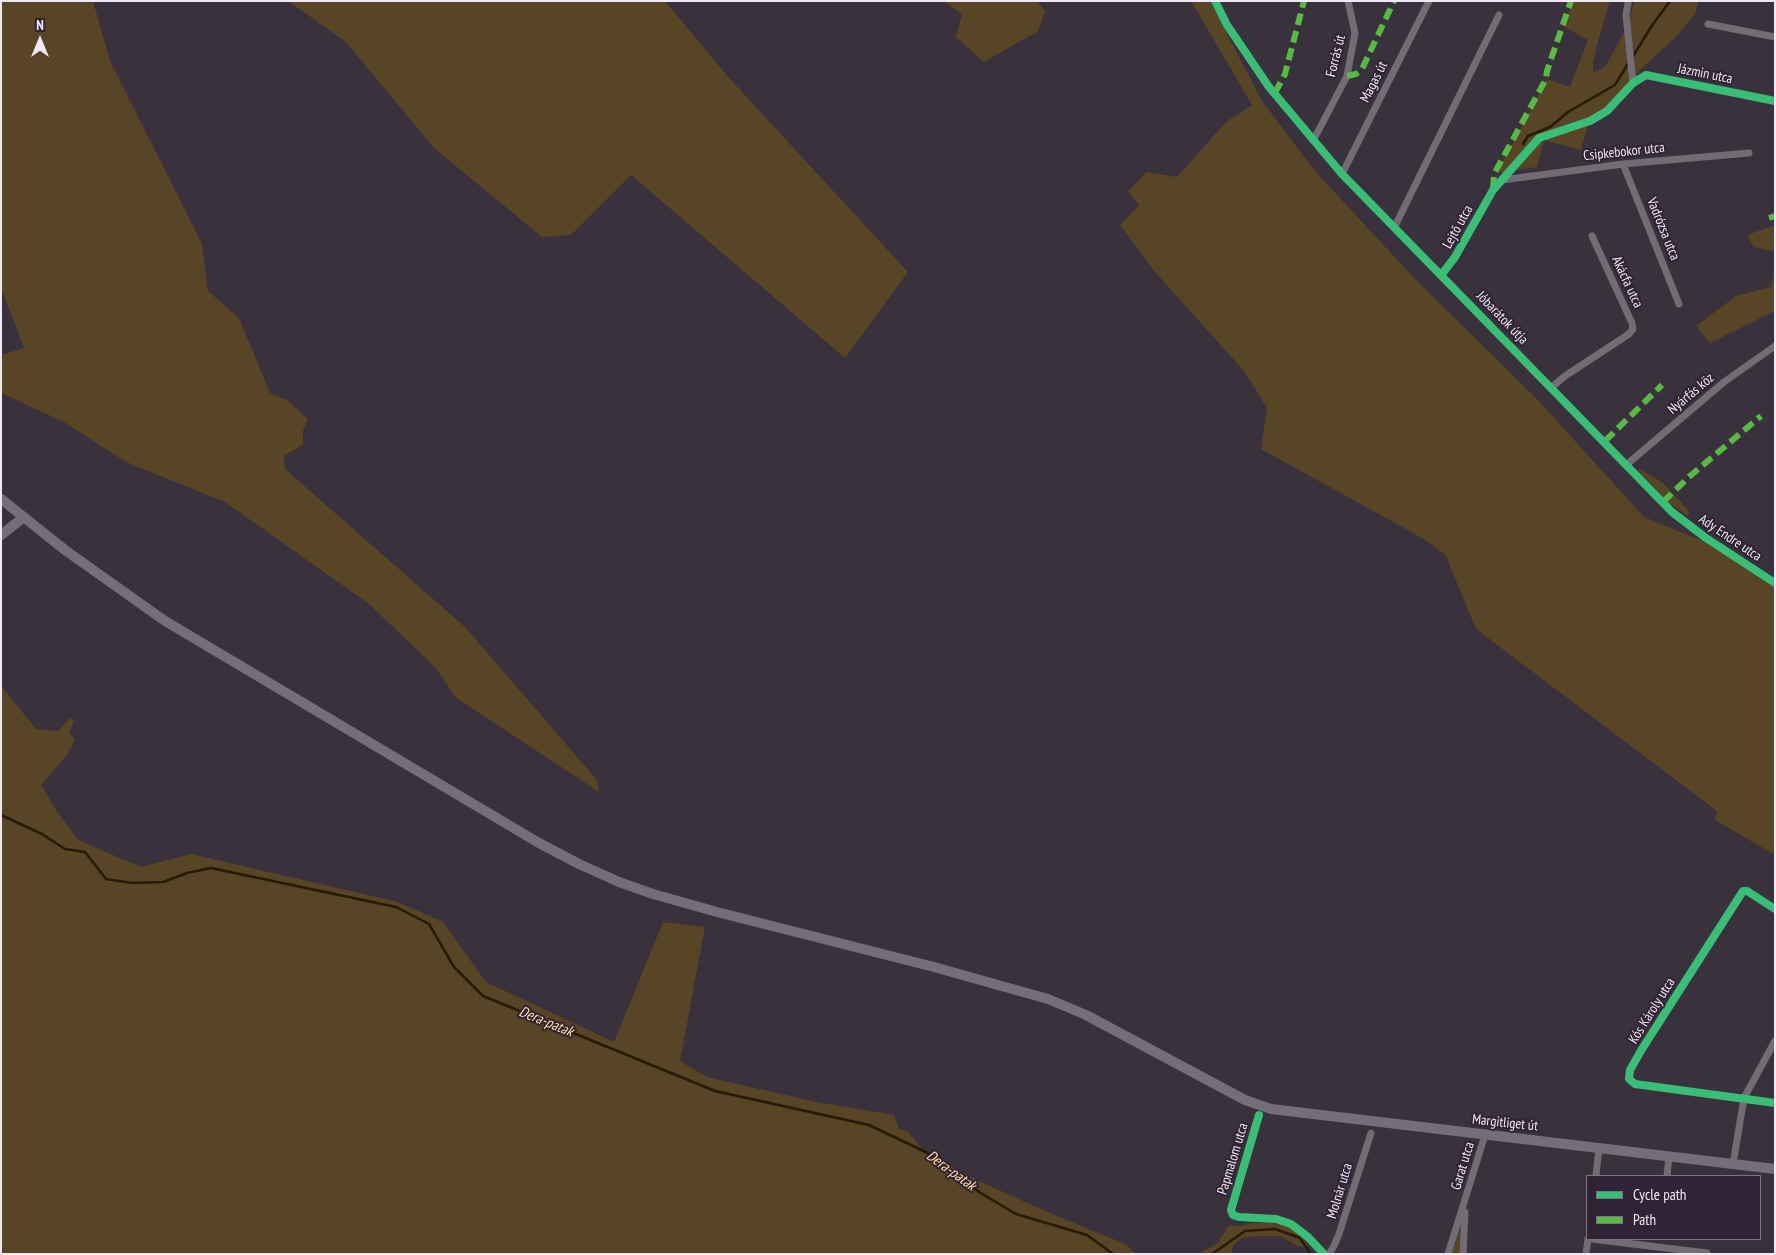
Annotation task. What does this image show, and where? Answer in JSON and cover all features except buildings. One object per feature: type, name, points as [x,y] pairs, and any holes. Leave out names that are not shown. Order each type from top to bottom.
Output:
[{"type":"main road","name":"Margitliget út","points":[[1,499],[73,556],[165,621],[539,843],[619,882],[671,899],[1048,998],[1086,1015],[1245,1100],[1279,1110],[1775,1169]]},
{"type":"main road","points":[[1,535],[24,517]]},
{"type":"street","name":"Jóbarátok útja","points":[[1215,1],[1227,25],[1269,87],[1342,174],[1442,274],[1672,512]]},
{"type":"street","name":"Forrás út","points":[[1314,141],[1347,76],[1355,34],[1348,1]]},
{"type":"street","name":"Magas út","points":[[1342,174],[1429,1]]},
{"type":"street","points":[[1628,3],[1626,15],[1633,83]]},
{"type":"street","points":[[1395,226],[1498,15]]},
{"type":"street","points":[[1708,24],[1775,37]]},
{"type":"street","name":"Jázmin utca","points":[[1633,83],[1646,75],[1775,101]]},
{"type":"street","name":"Lejtő utca","points":[[1442,274],[1456,257],[1493,190],[1539,138],[1590,121],[1608,111],[1633,83]]},
{"type":"street","name":"Csipkebokor utca","points":[[1502,180],[1623,164],[1748,153]]},
{"type":"street","name":"Vadrózsa utca","points":[[1623,164],[1679,304]]},
{"type":"street","name":"Akácfa utca","points":[[1552,387],[1565,376],[1633,330],[1592,236]]},
{"type":"street","name":"Nyárfás köz","points":[[1626,465],[1724,382],[1775,346]]},
{"type":"street","name":"Ady Endre utca","points":[[1672,512],[1712,542],[1775,583]]},
{"type":"street","name":"Kós Károly utca","points":[[1744,1098],[1635,1084],[1630,1079],[1630,1070],[1743,891],[1747,891],[1775,909]]},
{"type":"street","points":[[1733,1164],[1744,1098],[1775,1041]]},
{"type":"street","points":[[1744,1098],[1775,1103]]},
{"type":"street","name":"Papmalom utca","points":[[1259,1115],[1231,1210],[1232,1215],[1276,1219],[1291,1224],[1308,1237],[1324,1254]]},
{"type":"street","name":"Molnár utca","points":[[1329,1254],[1339,1234],[1371,1133]]},
{"type":"street","name":"Garat utca","points":[[1448,1254],[1486,1135]]},
{"type":"street","points":[[1596,1175],[1599,1147]]},
{"type":"street","points":[[1667,1175],[1669,1156]]},
{"type":"street","name":"Garat utca","points":[[1463,1254],[1465,1204]]},
{"type":"street","points":[[1586,1254],[1590,1240]]},
{"type":"street","points":[[1598,1240],[1707,1253]]},
{"type":"shaded area","points":[[1,1],[93,1],[110,61],[202,244],[208,291],[239,318],[270,393],[287,400],[308,419],[303,431],[303,445],[284,456],[285,469],[465,627],[597,780],[599,792],[455,697],[436,668],[369,604],[225,502],[126,462],[64,422],[1,393],[1,355],[24,348],[1,288]]},
{"type":"shaded area","points":[[288,1],[665,1],[730,79],[908,272],[845,358],[631,175],[571,235],[542,237],[434,148],[346,42]]},
{"type":"shaded area","points":[[943,1],[1037,1],[1045,11],[1038,31],[984,62],[956,37],[962,14]]},
{"type":"shaded area","points":[[1191,1],[1210,1],[1262,101],[1315,171],[1415,279],[1537,399],[1644,517],[1718,547],[1775,584],[1775,855],[1715,820],[1717,811],[1476,629],[1445,554],[1422,538],[1261,449],[1267,408],[1244,371],[1155,272],[1120,225],[1139,205],[1128,191],[1147,172],[1177,177],[1226,122],[1252,105]]},
{"type":"shaded area","points":[[1574,1],[1610,1],[1596,48],[1593,73],[1606,66],[1624,32],[1635,1],[1699,1],[1695,14],[1676,37],[1641,69],[1613,107],[1588,124],[1581,150],[1544,140],[1537,167],[1497,173],[1547,79],[1570,87],[1588,40],[1563,26]]},
{"type":"shaded area","points":[[1775,225],[1775,252],[1754,247],[1747,235]]},
{"type":"shaded area","points":[[1775,264],[1775,311],[1710,343],[1696,326],[1736,296],[1771,287]]},
{"type":"shaded area","points":[[1640,469],[1663,483],[1689,511],[1688,516],[1670,504],[1638,470]]},
{"type":"shaded area","points":[[1,686],[36,729],[58,731],[70,718],[74,722],[69,732],[75,740],[66,756],[41,785],[58,813],[78,840],[141,867],[191,854],[398,902],[443,922],[486,982],[614,1042],[663,922],[705,927],[680,1061],[707,1077],[816,1102],[894,1115],[899,1129],[908,1131],[925,1153],[979,1181],[1125,1244],[1136,1254],[1,1254]]},
{"type":"shaded area","points":[[1271,1223],[1292,1227],[1309,1247],[1298,1246],[1280,1236],[1256,1236],[1242,1238],[1233,1245],[1231,1254],[1198,1254],[1218,1243],[1228,1226]]},
{"type":"shaded area","points":[[1461,1226],[1460,1254],[1452,1254]]},
{"type":"waterway","points":[[1632,58],[1670,1]]},
{"type":"waterway","points":[[1523,144],[1528,136],[1550,127],[1568,112],[1615,85],[1629,62]]},
{"type":"waterway","name":"Dera-patak","points":[[1,815],[42,834],[65,849],[85,852],[106,879],[132,883],[163,882],[187,873],[211,868],[396,907],[429,924],[454,967],[483,996],[715,1091],[869,1125],[932,1155],[979,1192],[1016,1214],[1087,1235],[1113,1254]]},
{"type":"waterway","name":"Dera-patak","points":[[1212,1254],[1245,1231],[1275,1229],[1300,1238],[1311,1254]]},
{"type":"marked path","points":[[1275,93],[1285,74],[1304,1]]},
{"type":"marked path","points":[[1347,76],[1356,74],[1362,69],[1394,1]]},
{"type":"marked path","points":[[1493,189],[1494,174],[1546,79],[1571,1]]},
{"type":"marked path","points":[[1769,218],[1775,216]]},
{"type":"marked path","points":[[1605,441],[1662,385]]},
{"type":"marked path","points":[[1663,502],[1690,476],[1761,416]]},
{"type":"cycle path","points":[[1215,1],[1227,25],[1269,87],[1342,174],[1672,512],[1706,538],[1775,583]]},
{"type":"cycle path","points":[[1442,274],[1455,257],[1493,190],[1539,138],[1590,121],[1607,111],[1633,83],[1646,75],[1775,101]]},
{"type":"cycle path","points":[[1775,909],[1747,891],[1743,891],[1642,1049],[1630,1070],[1629,1079],[1635,1084],[1775,1103]]},
{"type":"cycle path","points":[[1259,1115],[1231,1210],[1233,1215],[1276,1219],[1291,1224],[1308,1237],[1324,1254]]}]
